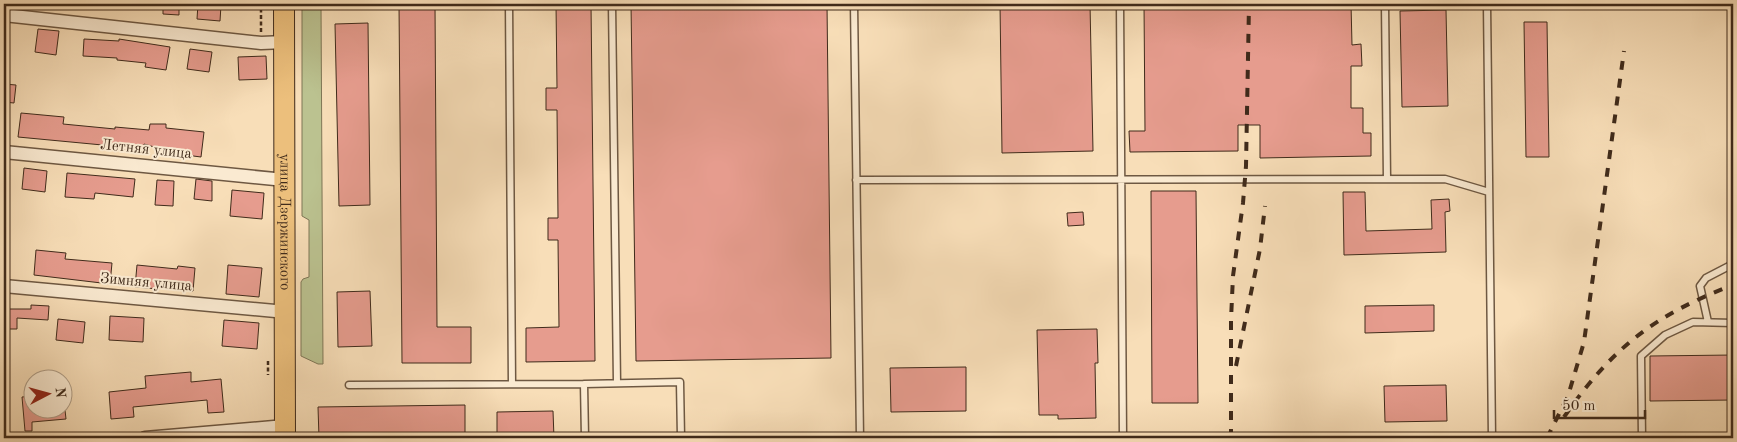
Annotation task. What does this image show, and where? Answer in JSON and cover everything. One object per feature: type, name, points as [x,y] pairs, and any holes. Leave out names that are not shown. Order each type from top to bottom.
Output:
[{"type":"highway","name":"улица Дзержинского","points":[[284,4],[285,432]]},
{"type":"street","points":[[4,15],[261,43],[285,42]]},
{"type":"street","name":"Летняя улица","points":[[4,152],[285,180]]},
{"type":"street","name":"Зимняя улица","points":[[4,286],[286,312]]},
{"type":"street","points":[[145,438],[285,432]]},
{"type":"lane","points":[[509,4],[512,384]]},
{"type":"lane","points":[[612,4],[617,383]]},
{"type":"lane","points":[[854,4],[860,438]]},
{"type":"lane","points":[[1120,4],[1124,438]]},
{"type":"lane","points":[[1386,4],[1388,179]]},
{"type":"lane","points":[[1487,4],[1492,438]]},
{"type":"lane","points":[[856,180],[1445,179],[1489,192]]},
{"type":"lane","points":[[1708,322],[1700,286],[1706,278],[1733,264]]},
{"type":"lane","points":[[1642,438],[1641,356],[1665,335],[1692,322],[1733,323]]},
{"type":"lane","points":[[349,385],[680,382],[681,438]]},
{"type":"lane","points":[[584,384],[585,438]]},
{"type":"green space","points":[[302,4],[321,4],[323,364],[318,364],[301,356],[301,282],[309,277],[309,220],[302,216]]},
{"type":"building","points":[[163,4],[179,4],[179,15],[163,14]]},
{"type":"building","points":[[198,4],[221,5],[220,21],[197,19]]},
{"type":"building","points":[[399,4],[435,4],[437,327],[471,327],[471,363],[402,363]]},
{"type":"building","points":[[556,4],[591,4],[595,361],[526,362],[526,328],[559,327],[558,240],[548,240],[548,218],[558,218],[557,110],[546,110],[546,88],[557,88]]},
{"type":"building","points":[[631,4],[827,4],[831,358],[636,361]]},
{"type":"building","points":[[1000,4],[1090,4],[1093,151],[1002,153]]},
{"type":"building","points":[[1144,4],[1351,4],[1352,45],[1361,44],[1362,66],[1351,66],[1351,108],[1363,108],[1363,133],[1371,133],[1371,156],[1260,158],[1260,125],[1238,125],[1238,151],[1130,152],[1129,131],[1145,131]]},
{"type":"building","points":[[1446,10],[1448,106],[1402,107],[1400,11]]},
{"type":"building","points":[[1524,22],[1547,22],[1549,157],[1526,157]]},
{"type":"building","points":[[368,23],[370,205],[339,206],[335,24]]},
{"type":"building","points":[[38,29],[59,31],[56,55],[35,52]]},
{"type":"building","points":[[84,39],[119,41],[119,39],[170,47],[166,70],[145,67],[146,63],[117,60],[117,58],[83,56]]},
{"type":"building","points":[[190,49],[212,52],[209,72],[187,69]]},
{"type":"building","points":[[266,56],[267,79],[239,80],[238,57]]},
{"type":"building","points":[[4,84],[16,85],[14,103],[4,102]]},
{"type":"building","points":[[21,113],[64,117],[63,124],[149,130],[150,124],[166,124],[166,128],[204,132],[201,157],[178,154],[144,144],[144,152],[113,149],[113,146],[18,137]]},
{"type":"building","points":[[24,168],[47,171],[45,192],[22,189]]},
{"type":"building","points":[[67,173],[135,179],[133,197],[95,193],[94,199],[65,197]]},
{"type":"building","points":[[196,179],[212,181],[212,201],[194,199]]},
{"type":"building","points":[[157,180],[174,181],[173,206],[155,205]]},
{"type":"building","points":[[232,190],[264,193],[262,219],[230,216]]},
{"type":"building","points":[[1151,191],[1196,191],[1198,403],[1152,403]]},
{"type":"building","points":[[1343,192],[1365,192],[1366,231],[1432,229],[1431,200],[1449,199],[1450,211],[1445,212],[1446,252],[1344,255]]},
{"type":"building","points":[[1083,212],[1084,225],[1068,226],[1067,213]]},
{"type":"building","points":[[36,250],[66,253],[65,259],[112,263],[110,284],[34,275]]},
{"type":"building","points":[[137,265],[177,269],[178,266],[195,268],[193,291],[159,287],[159,289],[135,287]]},
{"type":"building","points":[[228,265],[262,268],[259,297],[226,294]]},
{"type":"building","points":[[370,291],[372,346],[338,347],[337,292]]},
{"type":"building","points":[[31,305],[49,306],[48,320],[17,318],[17,329],[4,329],[4,309],[31,309]]},
{"type":"building","points":[[1434,305],[1434,331],[1365,333],[1365,306]]},
{"type":"building","points":[[110,316],[144,318],[143,342],[109,340]]},
{"type":"building","points":[[58,319],[85,322],[83,343],[56,340]]},
{"type":"building","points":[[224,320],[259,323],[257,349],[222,346]]},
{"type":"building","points":[[1097,329],[1098,363],[1095,363],[1096,418],[1058,419],[1058,415],[1039,415],[1037,330]]},
{"type":"building","points":[[1733,355],[1733,400],[1650,401],[1650,356]]},
{"type":"building","points":[[966,367],[966,411],[891,412],[890,368]]},
{"type":"building","points":[[191,372],[191,382],[221,379],[224,412],[208,413],[207,400],[133,407],[134,417],[111,419],[109,392],[146,388],[145,376]]},
{"type":"building","points":[[1446,385],[1447,421],[1385,422],[1384,386]]},
{"type":"building","points":[[465,405],[465,438],[319,438],[318,407]]},
{"type":"building","points":[[553,411],[554,438],[497,438],[497,412]]},
{"type":"building","points":[[24,420],[55,420],[32,422],[32,431],[25,431]]},
{"type":"railway","points":[[1231,438],[1231,320],[1233,276],[1246,166],[1249,4]]},
{"type":"railway","points":[[1547,438],[1568,396],[1584,342],[1624,51]]},
{"type":"railway","points":[[1236,366],[1260,249],[1265,206]]},
{"type":"railway","points":[[1564,417],[1600,371],[1637,336],[1680,309],[1705,296],[1733,285]]}]
